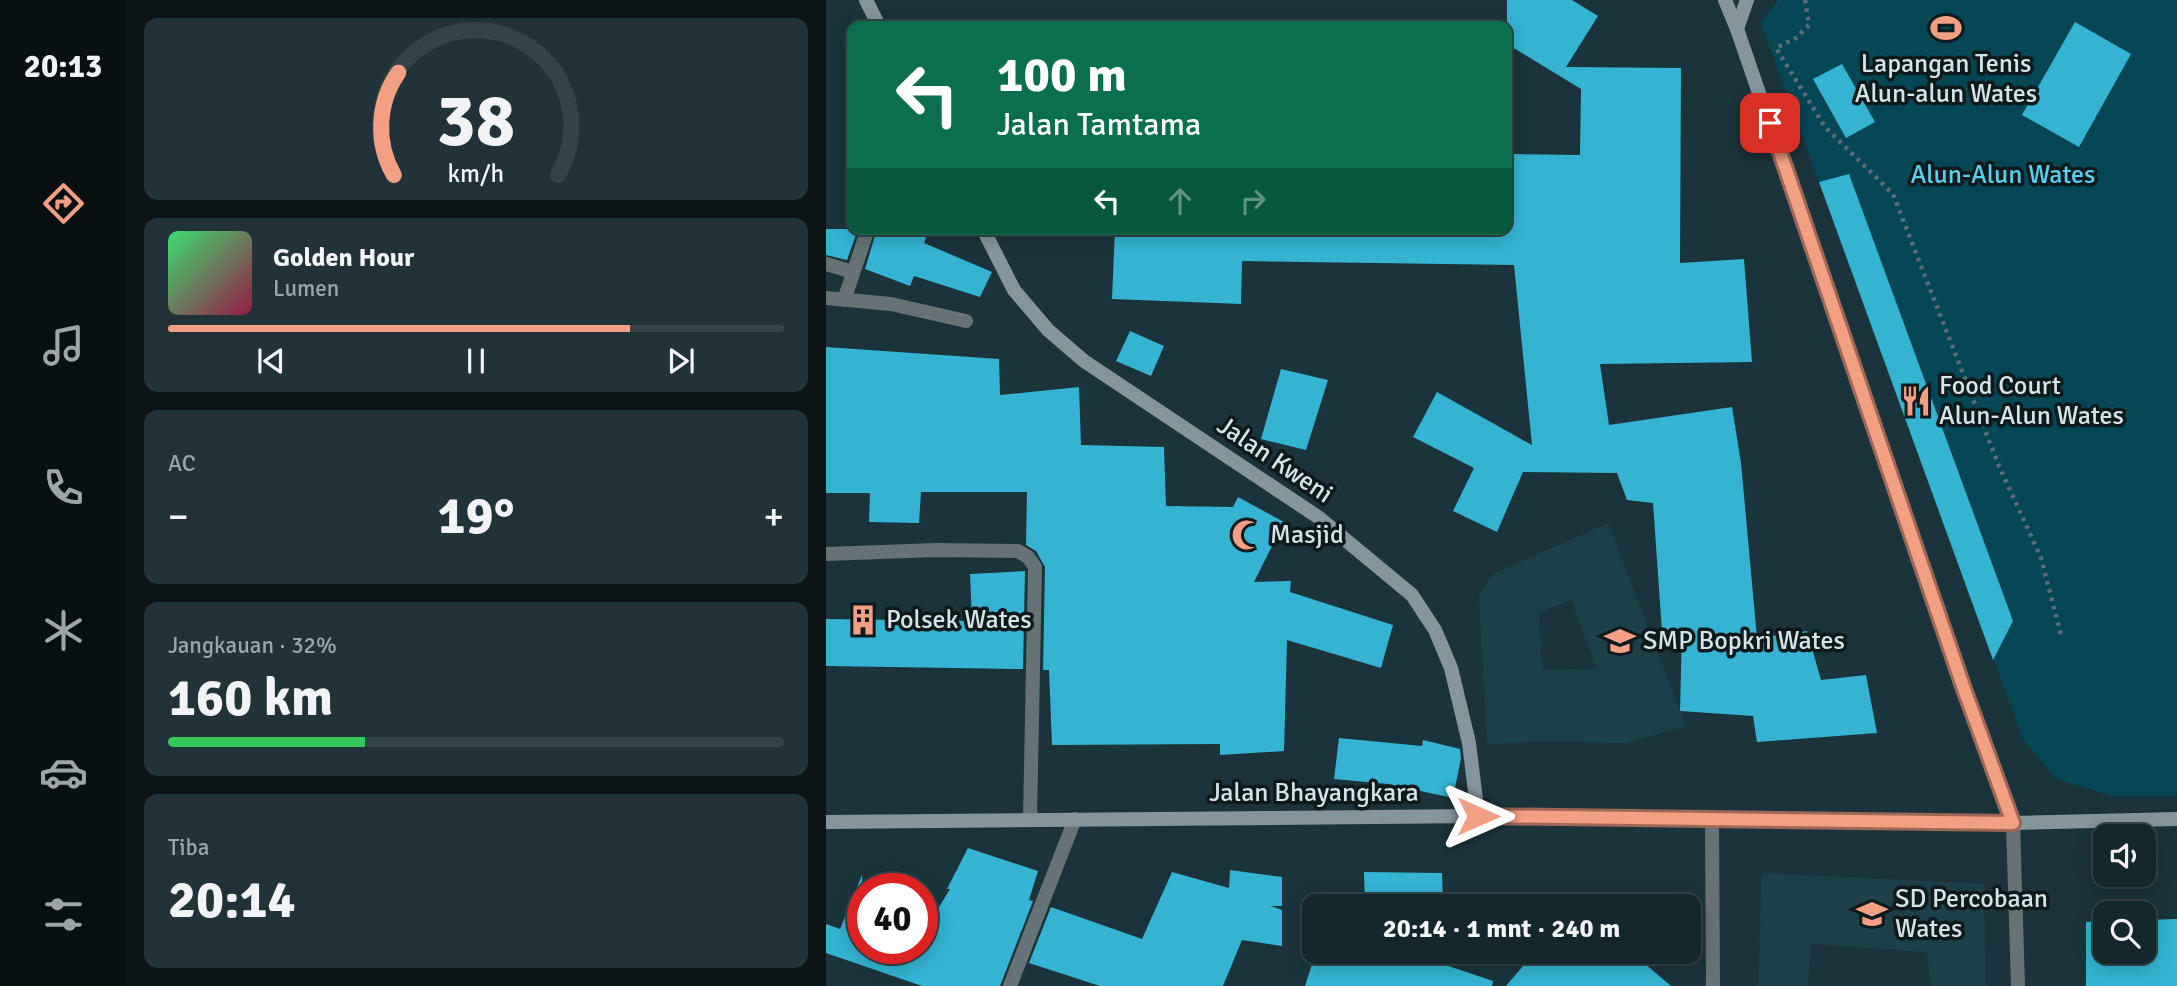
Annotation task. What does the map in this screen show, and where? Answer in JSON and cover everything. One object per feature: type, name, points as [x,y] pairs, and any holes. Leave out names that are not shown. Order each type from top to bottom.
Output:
[{"type":"street","points":[[866,0],[876,21]]},
{"type":"street","points":[[1725,0],[1959,676],[2013,823],[2018,986]]},
{"type":"street","points":[[1737,29],[1747,0]]},
{"type":"street","points":[[844,300],[866,235]]},
{"type":"street","name":"Jalan Kweni","points":[[986,235],[1014,290],[1048,330],[1084,361],[1318,517],[1412,595],[1435,630],[1451,668],[1469,743],[1478,816]]},
{"type":"street","points":[[826,264],[853,272]]},
{"type":"street","points":[[826,298],[891,304],[966,321]]},
{"type":"street","points":[[826,554],[936,550],[1018,551],[1028,556],[1035,567],[1030,819]]},
{"type":"street","name":"Jalan Bhayangkara","points":[[826,822],[1478,816],[2013,823],[2177,818]]},
{"type":"street","points":[[1010,986],[1075,819]]},
{"type":"street","points":[[1712,819],[1713,986]]},
{"type":"path","points":[[1805,0],[1809,25],[1796,38],[1776,48],[1825,127],[1893,194],[1999,466],[2041,558],[2062,635]]},
{"type":"shaded area","name":"SMP Bopkri Wates","points":[[1608,523],[1686,726],[1626,743],[1544,741],[1487,744],[1479,593],[1495,573]],"holes":[[[1571,600],[1597,669],[1542,670],[1539,613]]]},
{"type":"shaded area","name":"SD Percobaan Wates","points":[[1762,873],[1984,884],[1986,986],[1931,986],[1927,952],[1811,944],[1808,986],[1758,986]]},
{"type":"green space","name":"Alun-Alun Wates","points":[[1778,0],[2177,0],[2177,796],[2112,796],[2056,779],[2023,739],[1761,23]]},
{"type":"building","points":[[1507,0],[1572,0],[1598,16],[1566,67],[1681,68],[1680,263],[1744,259],[1752,362],[1600,364],[1609,425],[1732,407],[1741,463],[1757,638],[1807,631],[1821,680],[1866,675],[1877,733],[1757,742],[1753,716],[1680,711],[1682,630],[1662,631],[1653,503],[1627,500],[1617,473],[1523,472],[1497,532],[1453,511],[1474,468],[1413,437],[1437,392],[1532,445],[1514,265],[1242,261],[1241,304],[1112,299],[1115,235],[1512,235],[1512,154],[1580,155],[1581,89],[1512,47],[1512,21],[1507,21]]},
{"type":"building","points":[[2075,22],[2131,54],[2079,147],[2022,115]]},
{"type":"building","points":[[1842,64],[1875,122],[1846,138],[1813,79]]},
{"type":"building","name":"Food Court Alun-Alun Wates","points":[[1849,174],[2013,621],[1993,660],[1819,182]]},
{"type":"building","points":[[826,229],[847,229],[847,235],[856,235],[847,260],[826,255]]},
{"type":"building","points":[[875,235],[927,235],[924,243],[992,272],[980,297],[914,276],[910,286],[865,269]]},
{"type":"building","points":[[1130,331],[1164,346],[1151,376],[1116,361]]},
{"type":"building","points":[[826,347],[999,359],[1000,395],[1079,387],[1081,445],[1164,447],[1166,506],[1233,507],[1238,497],[1284,522],[1254,582],[1291,581],[1290,592],[1393,625],[1381,668],[1287,640],[1284,751],[1220,755],[1220,744],[1052,745],[1049,670],[1043,670],[1045,567],[1036,551],[1026,545],[1027,492],[921,492],[919,523],[869,522],[870,493],[826,493]]},
{"type":"building","points":[[1281,369],[1328,380],[1306,450],[1261,439]]},
{"type":"building","name":"Polsek Wates","points":[[1025,571],[1023,669],[826,666],[826,619],[972,621],[970,574]]},
{"type":"building","points":[[1339,738],[1422,746],[1423,740],[1460,749],[1461,758],[1453,798],[1388,784],[1334,779]]},
{"type":"building","points":[[968,848],[1038,871],[1029,900],[1033,901],[1000,986],[922,986],[858,964],[938,964],[938,909],[950,889],[947,889]]},
{"type":"building","points":[[1230,870],[1282,877],[1282,906],[1271,906],[1282,910],[1282,946],[1242,940],[1223,986],[1100,986],[1029,963],[1051,907],[1142,939],[1172,872],[1229,888]]},
{"type":"building","points":[[1364,872],[1442,873],[1443,894],[1365,894]]},
{"type":"building","points":[[847,912],[847,960],[826,953],[826,924],[840,929]]},
{"type":"building","points":[[2177,919],[2177,986],[2086,986],[2086,922],[2093,922],[2093,964],[2156,964],[2156,920]]},
{"type":"building","points":[[1312,964],[1443,964],[1493,981],[1492,986],[1305,986]]},
{"type":"building","points":[[1525,964],[1645,964],[1671,986],[1506,986]]},
{"type":"place","name":"Lapangan Tenis Alun-alun Wates","points":[[1946,28]]},
{"type":"place","name":"Food Court Alun-Alun Wates","points":[[1916,401]]},
{"type":"place","name":"Masjid","points":[[1247,535]]},
{"type":"place","name":"Polsek Wates","points":[[863,620]]},
{"type":"place","name":"SMP Bopkri Wates","points":[[1620,641]]},
{"type":"place","name":"SD Percobaan Wates","points":[[1872,914]]},
{"type":"route","points":[[1478,816],[2013,823],[1964,689],[1770,123]]}]
